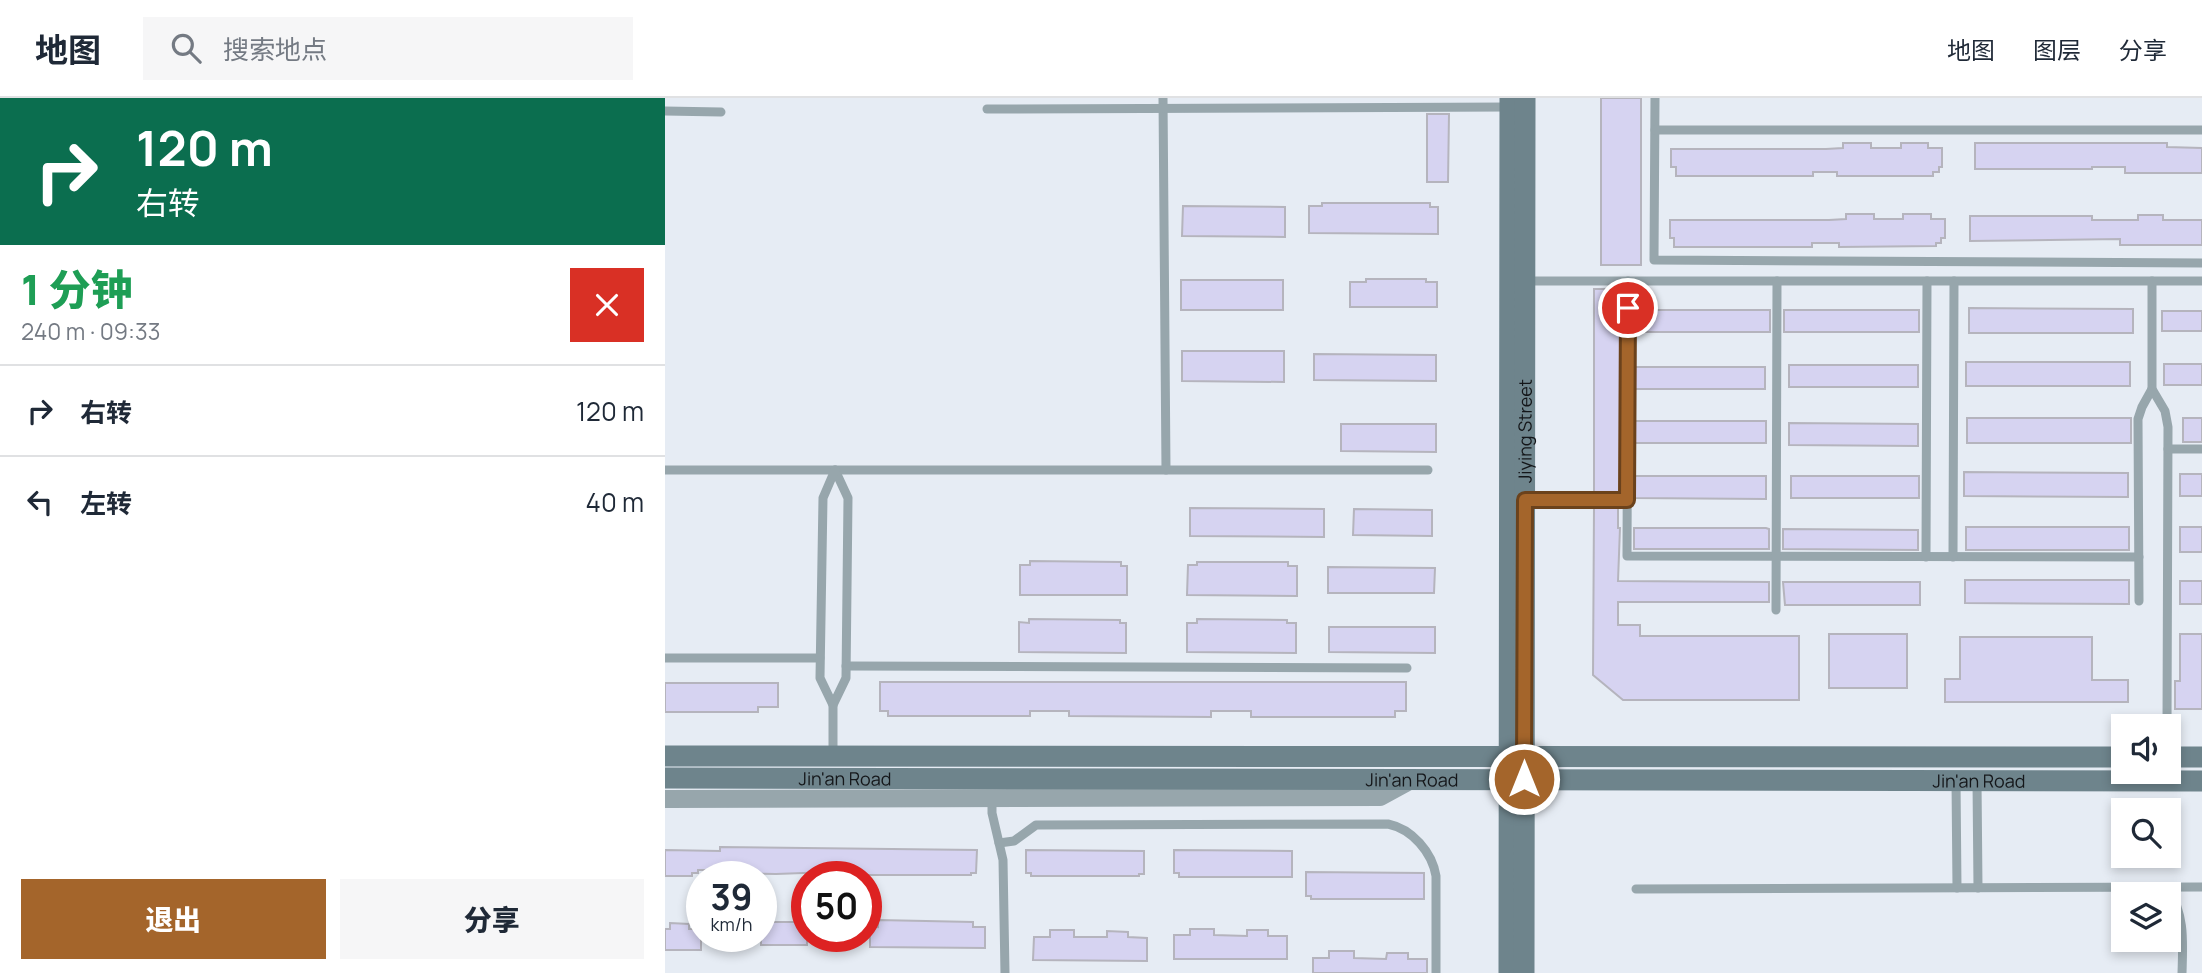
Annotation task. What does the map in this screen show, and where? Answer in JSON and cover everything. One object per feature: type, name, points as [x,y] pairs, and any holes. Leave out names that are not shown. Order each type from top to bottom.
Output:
[{"type":"main road","name":"Jiying Street","points":[[1515,101],[1525,281],[1525,500],[1517,756]]},
{"type":"main road","name":"Jiying Street","points":[[1515,101],[1517,779],[1524,973]]},
{"type":"main road","name":"Jin'an Road","points":[[665,756],[2111,757]]},
{"type":"main road","points":[[2181,757],[2202,757]]},
{"type":"main road","name":"Jin'an Road","points":[[665,778],[2202,781]]},
{"type":"main road","name":"Jiying Street","points":[[1509,973],[1517,779]]},
{"type":"street","points":[[665,799],[1380,797],[1416,778]]},
{"type":"lane","points":[[1655,98],[1654,260],[2202,263]]},
{"type":"lane","points":[[987,109],[1163,103],[1515,101]]},
{"type":"lane","points":[[1163,103],[1166,470]]},
{"type":"lane","points":[[665,111],[721,111]]},
{"type":"lane","points":[[1655,130],[2202,130]]},
{"type":"lane","points":[[1525,281],[2202,281]]},
{"type":"lane","points":[[1628,281],[1627,556],[2139,558]]},
{"type":"lane","points":[[1776,610],[1777,281]]},
{"type":"lane","points":[[1926,557],[1927,281]]},
{"type":"lane","points":[[1954,281],[1954,557]]},
{"type":"lane","points":[[2152,281],[2152,389],[2165,411],[2168,449],[2167,714]]},
{"type":"lane","points":[[2139,601],[2138,419],[2141,407],[2152,389]]},
{"type":"lane","points":[[2168,449],[2202,449]]},
{"type":"lane","points":[[665,470],[1428,470]]},
{"type":"lane","points":[[833,755],[832,705],[820,677],[820,657],[823,498],[835,470]]},
{"type":"lane","points":[[832,705],[846,678],[848,498],[835,470]]},
{"type":"lane","points":[[1525,500],[1627,500]]},
{"type":"lane","points":[[665,658],[820,657]]},
{"type":"lane","points":[[846,666],[1407,668]]},
{"type":"lane","points":[[1957,888],[1966,780]]},
{"type":"lane","points":[[1966,780],[1978,888]]},
{"type":"lane","points":[[992,798],[992,813],[1003,860],[1005,973]]},
{"type":"lane","points":[[999,843],[1014,841],[1036,825],[1388,824],[1402,827],[1431,855],[1434,862],[1436,973]]},
{"type":"lane","points":[[1636,888],[2111,887]]},
{"type":"lane","points":[[2181,887],[2202,887]]},
{"type":"lane","points":[[2181,916],[2182,973]]},
{"type":"building","points":[[1601,98],[1641,98],[1641,265],[1601,265]]},
{"type":"building","points":[[1427,114],[1449,114],[1448,182],[1427,182]]},
{"type":"building","points":[[1843,143],[1871,143],[1871,148],[1901,148],[1901,143],[1928,143],[1928,148],[1942,148],[1942,167],[1939,167],[1939,172],[1933,172],[1933,176],[1837,176],[1837,172],[1813,172],[1813,176],[1676,176],[1676,167],[1671,167],[1671,149],[1826,149],[1843,148]]},
{"type":"building","points":[[1975,143],[2167,143],[2167,147],[2202,148],[2202,173],[2125,173],[2125,167],[1975,169]]},
{"type":"building","points":[[1322,203],[1430,203],[1430,207],[1438,207],[1438,234],[1309,233],[1309,206],[1322,206]]},
{"type":"building","points":[[1183,206],[1285,207],[1285,237],[1182,236]]},
{"type":"building","points":[[1846,214],[1874,214],[1874,219],[1903,219],[1903,214],[1931,214],[1931,219],[1945,219],[1945,238],[1941,238],[1941,243],[1936,243],[1936,246],[1839,247],[1839,243],[1812,243],[1812,247],[1674,247],[1674,238],[1670,238],[1670,220],[1829,220],[1846,219]]},
{"type":"building","points":[[2138,215],[2163,215],[2163,220],[2202,220],[2202,245],[2120,245],[2120,239],[1970,241],[1970,216],[2092,216],[2092,220],[2138,220]]},
{"type":"building","points":[[1366,279],[1426,279],[1426,282],[1437,282],[1437,307],[1350,307],[1350,282],[1366,282]]},
{"type":"building","points":[[1181,280],[1283,280],[1283,310],[1181,310]]},
{"type":"building","points":[[1594,289],[1621,289],[1620,494],[1594,494]]},
{"type":"building","points":[[1969,308],[2133,309],[2133,333],[1969,333]]},
{"type":"building","points":[[1635,310],[1770,310],[1770,332],[1635,332]]},
{"type":"building","points":[[1784,310],[1919,310],[1919,332],[1784,332]]},
{"type":"building","points":[[2162,311],[2202,311],[2202,331],[2162,331]]},
{"type":"building","points":[[1182,351],[1284,351],[1284,382],[1182,381]]},
{"type":"building","points":[[1314,354],[1436,355],[1436,381],[1314,380]]},
{"type":"building","points":[[1966,362],[2130,362],[2130,386],[1966,386]]},
{"type":"building","points":[[2164,364],[2202,364],[2202,385],[2164,385]]},
{"type":"building","points":[[1789,365],[1918,365],[1918,387],[1789,387]]},
{"type":"building","points":[[1635,367],[1765,367],[1765,389],[1635,389]]},
{"type":"building","points":[[1967,418],[2131,418],[2131,443],[1967,443]]},
{"type":"building","points":[[2183,418],[2202,418],[2202,442],[2183,442]]},
{"type":"building","points":[[1634,421],[1766,421],[1766,443],[1634,443]]},
{"type":"building","points":[[1789,423],[1918,424],[1918,446],[1789,445]]},
{"type":"building","points":[[1341,424],[1436,424],[1436,452],[1341,451]]},
{"type":"building","points":[[1964,472],[2128,473],[2128,497],[1964,496]]},
{"type":"building","points":[[2180,474],[2202,474],[2202,496],[2180,496]]},
{"type":"building","points":[[1634,476],[1766,476],[1766,499],[1634,498]]},
{"type":"building","points":[[1791,476],[1919,476],[1919,498],[1791,498]]},
{"type":"building","points":[[1190,508],[1324,509],[1324,537],[1190,536]]},
{"type":"building","points":[[1594,508],[1618,508],[1618,581],[1769,582],[1769,602],[1618,602],[1618,625],[1640,625],[1640,636],[1799,636],[1799,700],[1623,700],[1593,675]]},
{"type":"building","points":[[1354,509],[1432,510],[1432,536],[1353,535]]},
{"type":"building","points":[[1966,527],[2129,527],[2129,550],[1966,550]]},
{"type":"building","points":[[2180,527],[2202,527],[2202,552],[2180,552]]},
{"type":"building","points":[[1634,528],[1766,528],[1769,529],[1769,549],[1634,549]]},
{"type":"building","points":[[1783,529],[1918,530],[1918,550],[1783,549]]},
{"type":"building","points":[[1030,561],[1121,562],[1121,566],[1127,566],[1127,595],[1020,595],[1020,565],[1030,565]]},
{"type":"building","points":[[1197,562],[1288,562],[1288,566],[1297,566],[1297,596],[1187,595],[1188,565],[1197,565]]},
{"type":"building","points":[[1328,567],[1435,568],[1434,593],[1328,593]]},
{"type":"building","points":[[1965,580],[2129,580],[2129,604],[1965,603]]},
{"type":"building","points":[[2180,581],[2202,581],[2202,604],[2180,604]]},
{"type":"building","points":[[1783,582],[1920,582],[1920,605],[1785,605]]},
{"type":"building","points":[[1029,619],[1120,620],[1120,623],[1126,623],[1126,653],[1019,652],[1019,622],[1029,623]]},
{"type":"building","points":[[1197,619],[1287,620],[1287,623],[1296,623],[1296,653],[1187,652],[1187,623],[1197,623]]},
{"type":"building","points":[[1329,627],[1435,627],[1435,653],[1329,652]]},
{"type":"building","points":[[1829,634],[1907,634],[1907,688],[1829,688]]},
{"type":"building","points":[[2180,634],[2202,634],[2202,709],[2175,709],[2175,681],[2180,681]]},
{"type":"building","points":[[1960,637],[2092,637],[2092,680],[2128,680],[2128,702],[1945,702],[1945,679],[1960,679]]},
{"type":"building","points":[[880,682],[1406,682],[1406,711],[1395,711],[1395,717],[1251,717],[1251,711],[1211,711],[1211,717],[1069,716],[1069,711],[1030,711],[1030,716],[888,716],[888,711],[880,711]]},
{"type":"building","points":[[665,683],[778,683],[778,707],[758,707],[758,712],[665,712]]},
{"type":"building","points":[[720,847],[977,850],[976,873],[971,875],[882,875],[882,861],[791,861],[791,873],[777,874],[777,861],[686,861],[686,876],[665,876],[665,850],[720,851]]},
{"type":"building","points":[[1026,850],[1144,851],[1144,874],[1031,876],[1031,873],[1026,873]]},
{"type":"building","points":[[1174,850],[1292,851],[1292,877],[1179,877],[1179,873],[1174,873]]},
{"type":"building","points":[[1306,872],[1424,873],[1424,899],[1311,899],[1311,896],[1306,896]]},
{"type":"building","points":[[882,920],[973,922],[973,927],[985,927],[985,948],[882,947]]},
{"type":"building","points":[[777,922],[791,922],[791,945],[777,945]]},
{"type":"building","points":[[670,923],[686,924],[686,950],[665,950],[665,929],[670,929]]},
{"type":"building","points":[[1190,929],[1214,929],[1214,935],[1247,936],[1247,930],[1268,930],[1268,936],[1287,936],[1287,959],[1174,959],[1174,935],[1190,935]]},
{"type":"building","points":[[1050,930],[1074,930],[1074,937],[1107,937],[1107,931],[1128,932],[1128,937],[1147,938],[1147,961],[1033,960],[1034,937],[1050,937]]},
{"type":"building","points":[[1329,951],[1354,951],[1354,958],[1386,959],[1387,953],[1408,953],[1408,959],[1427,959],[1427,973],[1313,973],[1313,958],[1329,958]]},
{"type":"route","points":[[1524,779],[1525,500],[1627,500],[1628,308]]}]
